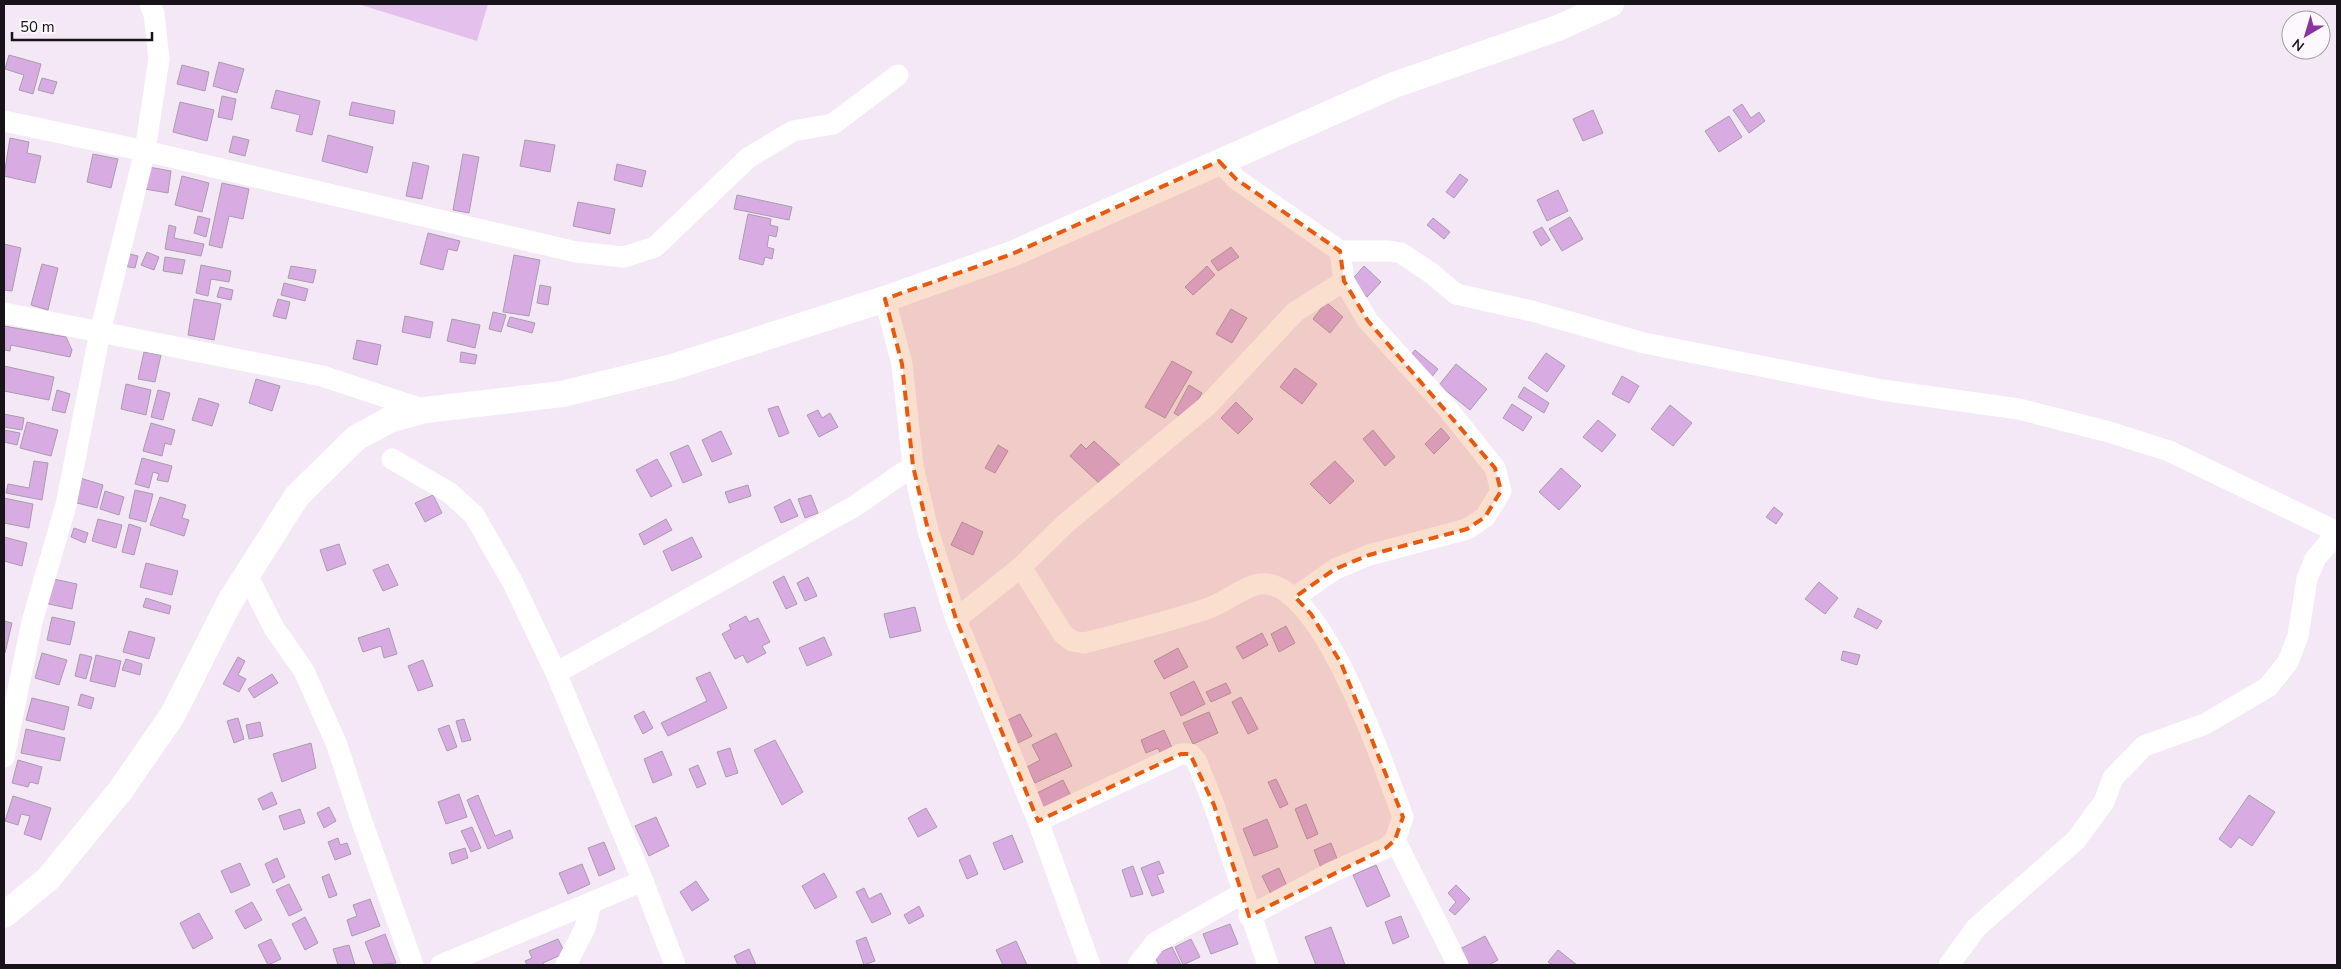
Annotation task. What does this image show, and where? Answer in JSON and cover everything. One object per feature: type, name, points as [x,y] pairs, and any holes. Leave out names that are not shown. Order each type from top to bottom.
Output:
[{"type":"main road","points":[[4,915],[48,880],[120,791],[172,716],[229,604],[248,577],[297,496],[326,464],[356,438],[389,420],[426,410],[562,394],[655,371],[884,298],[1012,254],[1394,85],[1558,28],[1611,4]]},
{"type":"street","points":[[4,757],[12,677],[32,622],[66,505],[100,332],[145,151],[159,59],[154,14],[150,4]]},
{"type":"street","points":[[4,120],[576,252],[624,257],[655,247],[748,158],[793,131],[833,124],[898,75]]},
{"type":"street","points":[[1219,161],[1236,180],[1340,251],[1389,250],[1400,253],[1418,264],[1456,294],[1532,310],[1644,343],[1882,390],[2019,409],[2109,432],[2169,452],[2337,532],[2315,558],[2307,579],[2298,636],[2288,662],[2268,687],[2205,724],[2144,746],[2113,778],[2104,802],[2076,840],[1976,928],[1949,965]]},
{"type":"street","points":[[1295,597],[1336,569],[1369,555],[1467,529],[1485,517],[1501,491],[1495,468],[1447,408],[1368,321],[1344,281],[1340,251]]},
{"type":"street","points":[[956,619],[1020,567],[1065,524],[1207,406],[1295,312],[1344,281]]},
{"type":"street","points":[[884,298],[902,364],[913,466],[928,530],[956,619],[1038,821],[1087,964]]},
{"type":"street","points":[[4,313],[322,376],[426,410]]},
{"type":"street","points":[[392,460],[450,493],[474,516],[512,581],[556,673],[643,881],[675,965]]},
{"type":"street","points":[[556,673],[855,506],[913,466]]},
{"type":"street","points":[[1020,567],[1063,634],[1072,641],[1084,643],[1210,608],[1260,584],[1279,586],[1295,597],[1311,614],[1341,663],[1403,817],[1395,840],[1386,848],[1332,872],[1250,916]]},
{"type":"street","points":[[248,577],[274,628],[304,671],[337,745],[361,819],[414,965]]},
{"type":"street","points":[[1038,821],[1181,754],[1190,754],[1197,762],[1214,805],[1268,965]]},
{"type":"street","points":[[1395,840],[1458,965]]},
{"type":"street","points":[[442,965],[643,881]]},
{"type":"street","points":[[1138,965],[1155,943],[1243,893]]},
{"type":"street","points":[[566,965],[585,928],[591,903]]},
{"type":"highlighted area","points":[[1219,161],[1236,179],[1340,251],[1344,281],[1368,321],[1495,468],[1501,491],[1485,517],[1467,529],[1369,555],[1335,569],[1295,597],[1311,614],[1341,663],[1403,817],[1395,840],[1386,848],[1249,916],[1214,805],[1190,754],[1181,754],[1038,821],[956,619],[928,530],[913,466],[902,364],[885,299],[1012,254]]},
{"type":"shaded area","points":[[358,4],[488,4],[477,41]]},
{"type":"building","points":[[9,55],[41,64],[33,94],[19,90],[24,75],[5,69]]},
{"type":"building","points":[[219,62],[244,69],[237,93],[213,86]]},
{"type":"building","points":[[182,65],[209,72],[205,91],[177,84]]},
{"type":"building","points":[[42,78],[57,82],[53,94],[38,90]]},
{"type":"building","points":[[276,90],[320,101],[312,135],[296,131],[300,115],[271,108]]},
{"type":"building","points":[[222,96],[236,99],[232,120],[218,117]]},
{"type":"building","points":[[180,102],[214,110],[207,141],[173,132]]},
{"type":"building","points":[[352,102],[395,111],[393,124],[349,115]]},
{"type":"building","points":[[1742,104],[1751,118],[1759,112],[1765,121],[1749,133],[1733,110]]},
{"type":"building","points":[[1593,110],[1603,133],[1583,141],[1573,119]]},
{"type":"building","points":[[1729,116],[1742,137],[1719,152],[1705,131]]},
{"type":"building","points":[[328,135],[373,147],[367,173],[322,161]]},
{"type":"building","points":[[233,136],[249,140],[245,156],[229,152]]},
{"type":"building","points":[[10,138],[29,142],[27,153],[41,156],[35,183],[4,176]]},
{"type":"building","points":[[525,140],[555,145],[550,172],[520,166]]},
{"type":"building","points":[[93,154],[118,159],[111,188],[87,182]]},
{"type":"building","points":[[463,154],[479,157],[469,213],[453,210]]},
{"type":"building","points":[[413,162],[429,166],[422,199],[406,196]]},
{"type":"building","points":[[617,164],[646,171],[642,187],[614,180]]},
{"type":"building","points":[[143,166],[171,171],[168,193],[139,188]]},
{"type":"building","points":[[1460,174],[1468,180],[1454,198],[1446,192]]},
{"type":"building","points":[[182,176],[209,183],[202,212],[175,205]]},
{"type":"building","points":[[222,183],[249,189],[243,219],[229,216],[222,248],[209,245]]},
{"type":"building","points":[[1558,190],[1568,211],[1547,221],[1537,200]]},
{"type":"building","points":[[737,195],[792,207],[789,220],[734,209]]},
{"type":"building","points":[[578,202],[615,209],[610,234],[573,226]]},
{"type":"building","points":[[748,214],[771,219],[770,225],[778,227],[776,237],[769,235],[767,247],[774,249],[772,259],[765,257],[763,265],[739,259]]},
{"type":"building","points":[[198,216],[210,219],[206,237],[194,233]]},
{"type":"building","points":[[1570,217],[1583,239],[1562,251],[1549,229]]},
{"type":"building","points":[[1433,218],[1450,232],[1444,239],[1427,225]]},
{"type":"building","points":[[169,225],[176,227],[174,238],[204,244],[201,256],[165,249]]},
{"type":"building","points":[[1542,227],[1550,240],[1541,246],[1533,232]]},
{"type":"building","points":[[428,233],[460,241],[457,251],[448,249],[443,270],[420,264]]},
{"type":"building","points":[[4,244],[21,248],[12,291],[4,290]]},
{"type":"building","points":[[1231,247],[1239,257],[1218,271],[1211,261]]},
{"type":"building","points":[[147,252],[159,257],[154,270],[141,265]]},
{"type":"building","points":[[126,253],[138,256],[135,268],[123,266]]},
{"type":"building","points":[[514,255],[540,260],[529,316],[503,312]]},
{"type":"building","points":[[165,257],[185,260],[182,274],[163,271]]},
{"type":"building","points":[[42,264],[58,268],[48,310],[31,305]]},
{"type":"building","points":[[201,265],[231,271],[229,282],[211,279],[208,296],[196,293]]},
{"type":"building","points":[[291,266],[316,270],[313,283],[288,278]]},
{"type":"building","points":[[1207,266],[1215,275],[1193,295],[1185,287]]},
{"type":"building","points":[[1364,266],[1381,282],[1367,297],[1350,282]]},
{"type":"building","points":[[284,283],[308,289],[305,301],[281,295]]},
{"type":"building","points":[[540,285],[551,287],[548,305],[537,303]]},
{"type":"building","points":[[220,287],[233,290],[231,300],[217,297]]},
{"type":"building","points":[[194,299],[221,304],[214,340],[188,335]]},
{"type":"building","points":[[278,299],[290,302],[286,319],[273,316]]},
{"type":"building","points":[[1326,302],[1343,317],[1330,333],[1313,319]]},
{"type":"building","points":[[1231,309],[1247,318],[1232,343],[1216,334]]},
{"type":"building","points":[[493,312],[506,315],[501,332],[489,329]]},
{"type":"building","points":[[405,316],[433,322],[430,338],[402,332]]},
{"type":"building","points":[[510,317],[535,323],[532,333],[507,326]]},
{"type":"building","points":[[452,319],[480,325],[475,348],[447,341]]},
{"type":"building","points":[[4,326],[66,337],[72,350],[70,357],[11,345],[10,351],[4,350]]},
{"type":"building","points":[[357,340],[381,345],[377,365],[353,359]]},
{"type":"building","points":[[1415,350],[1438,369],[1430,379],[1407,361]]},
{"type":"building","points":[[144,352],[161,355],[155,382],[138,379]]},
{"type":"building","points":[[461,352],[477,355],[475,364],[460,362]]},
{"type":"building","points":[[1546,353],[1565,366],[1547,392],[1528,378]]},
{"type":"building","points":[[1172,361],[1192,372],[1165,418],[1145,407]]},
{"type":"building","points":[[1456,364],[1487,389],[1470,410],[1439,385]]},
{"type":"building","points":[[4,366],[54,377],[49,400],[4,391]]},
{"type":"building","points":[[1295,368],[1317,384],[1302,404],[1280,387]]},
{"type":"building","points":[[1622,376],[1639,386],[1629,403],[1612,394]]},
{"type":"building","points":[[256,379],[280,386],[272,411],[249,403]]},
{"type":"building","points":[[126,384],[151,390],[146,415],[121,409]]},
{"type":"building","points":[[1189,385],[1202,393],[1186,420],[1174,413]]},
{"type":"building","points":[[1524,387],[1549,403],[1544,413],[1518,397]]},
{"type":"building","points":[[57,390],[70,394],[65,413],[52,410]]},
{"type":"building","points":[[158,390],[170,393],[163,420],[151,417]]},
{"type":"building","points":[[199,398],[219,404],[212,426],[192,420]]},
{"type":"building","points":[[1236,402],[1253,419],[1238,434],[1221,418]]},
{"type":"building","points":[[1512,404],[1532,417],[1523,431],[1503,418]]},
{"type":"building","points":[[1670,405],[1692,423],[1673,446],[1651,429]]},
{"type":"building","points":[[778,406],[789,433],[779,437],[768,409]]},
{"type":"building","points":[[818,410],[822,418],[830,413],[838,427],[819,437],[807,415]]},
{"type":"building","points":[[4,414],[24,418],[22,430],[4,427]]},
{"type":"building","points":[[1598,420],[1616,435],[1602,452],[1583,437]]},
{"type":"building","points":[[27,422],[58,430],[51,456],[20,448]]},
{"type":"building","points":[[151,423],[175,430],[171,445],[165,443],[162,456],[143,451]]},
{"type":"building","points":[[1441,428],[1450,438],[1434,454],[1425,444]]},
{"type":"building","points":[[4,430],[20,433],[17,445],[4,442]]},
{"type":"building","points":[[1373,430],[1395,457],[1385,466],[1363,439]]},
{"type":"building","points":[[721,431],[732,454],[712,462],[702,440]]},
{"type":"building","points":[[1094,441],[1120,465],[1101,485],[1070,456],[1081,444],[1086,449]]},
{"type":"building","points":[[688,445],[702,475],[683,483],[670,453]]},
{"type":"building","points":[[998,445],[1008,451],[995,473],[985,468]]},
{"type":"building","points":[[142,458],[172,466],[168,482],[157,480],[159,474],[153,472],[149,488],[135,484]]},
{"type":"building","points":[[657,459],[672,486],[651,497],[636,470]]},
{"type":"building","points":[[34,461],[48,463],[42,500],[6,493],[8,484],[29,488]]},
{"type":"building","points":[[1335,461],[1354,481],[1330,504],[1310,484]]},
{"type":"building","points":[[1561,468],[1581,486],[1559,510],[1539,492]]},
{"type":"building","points":[[80,478],[103,485],[97,508],[73,502]]},
{"type":"building","points":[[748,485],[751,496],[729,503],[725,492]]},
{"type":"building","points":[[135,490],[153,494],[146,522],[129,518]]},
{"type":"building","points":[[105,491],[124,497],[119,515],[100,509]]},
{"type":"building","points":[[433,495],[442,513],[425,522],[415,503]]},
{"type":"building","points":[[811,495],[818,513],[805,518],[798,499]]},
{"type":"building","points":[[160,497],[186,505],[182,518],[189,520],[184,536],[150,525]]},
{"type":"building","points":[[4,498],[33,504],[29,528],[4,523]]},
{"type":"building","points":[[790,499],[798,516],[781,523],[774,507]]},
{"type":"building","points":[[1774,507],[1783,514],[1776,524],[1766,517]]},
{"type":"building","points":[[98,519],[122,525],[116,548],[92,541]]},
{"type":"building","points":[[666,519],[672,530],[644,545],[639,534]]},
{"type":"building","points":[[962,522],[983,532],[973,555],[951,545]]},
{"type":"building","points":[[129,524],[141,528],[134,555],[122,552]]},
{"type":"building","points":[[74,528],[88,533],[85,543],[71,537]]},
{"type":"building","points":[[4,537],[27,543],[22,566],[4,561]]},
{"type":"building","points":[[692,537],[702,557],[672,571],[663,551]]},
{"type":"building","points":[[339,544],[346,564],[327,571],[320,550]]},
{"type":"building","points":[[146,563],[178,571],[172,595],[140,587]]},
{"type":"building","points":[[388,564],[398,585],[383,591],[373,570]]},
{"type":"building","points":[[784,576],[797,604],[786,609],[773,582]]},
{"type":"building","points":[[808,577],[817,596],[805,601],[797,583]]},
{"type":"building","points":[[49,578],[77,584],[72,609],[44,603]]},
{"type":"building","points":[[1819,582],[1838,598],[1825,614],[1805,599]]},
{"type":"building","points":[[146,598],[171,606],[169,614],[143,607]]},
{"type":"building","points":[[915,607],[921,631],[890,638],[884,614]]},
{"type":"building","points":[[1858,608],[1882,621],[1877,629],[1854,617]]},
{"type":"building","points":[[746,616],[749,622],[758,618],[770,642],[762,646],[766,653],[747,663],[743,655],[735,659],[722,634],[731,629],[729,625]]},
{"type":"building","points":[[52,617],[75,622],[70,645],[47,640]]},
{"type":"building","points":[[4,621],[12,623],[5,653],[4,652]]},
{"type":"building","points":[[1286,626],[1295,643],[1279,652],[1271,634]]},
{"type":"building","points":[[389,628],[397,654],[384,658],[381,646],[363,652],[358,638]]},
{"type":"building","points":[[129,631],[155,638],[149,659],[123,652]]},
{"type":"building","points":[[1262,633],[1268,645],[1243,659],[1236,647]]},
{"type":"building","points":[[824,637],[832,655],[807,666],[799,648]]},
{"type":"building","points":[[1178,648],[1188,667],[1164,679],[1154,661]]},
{"type":"building","points":[[1843,651],[1860,655],[1857,665],[1841,660]]},
{"type":"building","points":[[42,653],[67,660],[59,685],[35,678]]},
{"type":"building","points":[[80,654],[92,657],[86,679],[75,676]]},
{"type":"building","points":[[96,655],[121,661],[115,687],[90,681]]},
{"type":"building","points":[[238,657],[245,661],[238,675],[246,679],[239,692],[223,684]]},
{"type":"building","points":[[126,659],[142,664],[140,675],[122,670]]},
{"type":"building","points":[[423,660],[433,686],[418,691],[408,666]]},
{"type":"building","points":[[710,672],[727,708],[668,736],[661,723],[707,701],[696,678]]},
{"type":"building","points":[[272,674],[278,683],[254,698],[248,689]]},
{"type":"building","points":[[1194,681],[1205,704],[1181,716],[1170,693]]},
{"type":"building","points":[[1226,683],[1231,693],[1211,702],[1206,692]]},
{"type":"building","points":[[81,694],[94,698],[91,709],[78,705]]},
{"type":"building","points":[[1241,697],[1258,729],[1248,734],[1232,702]]},
{"type":"building","points":[[32,698],[69,707],[64,730],[26,720]]},
{"type":"building","points":[[644,711],[653,728],[643,734],[634,716]]},
{"type":"building","points":[[1209,712],[1218,733],[1193,744],[1183,723]]},
{"type":"building","points":[[1020,714],[1032,736],[1016,744],[1004,722]]},
{"type":"building","points":[[238,718],[244,739],[234,743],[227,721]]},
{"type":"building","points":[[464,719],[471,740],[462,742],[456,721]]},
{"type":"building","points":[[260,722],[263,736],[249,739],[246,725]]},
{"type":"building","points":[[449,725],[457,747],[447,751],[438,729]]},
{"type":"building","points":[[26,729],[65,738],[60,761],[21,753]]},
{"type":"building","points":[[1164,730],[1174,752],[1162,757],[1158,748],[1146,753],[1141,740]]},
{"type":"building","points":[[1056,733],[1072,766],[1035,783],[1027,767],[1040,760],[1032,745]]},
{"type":"building","points":[[775,740],[803,792],[782,805],[754,750]]},
{"type":"building","points":[[311,743],[316,768],[282,782],[273,754]]},
{"type":"building","points":[[730,748],[738,773],[726,777],[717,752]]},
{"type":"building","points":[[662,751],[672,775],[653,783],[644,759]]},
{"type":"building","points":[[18,760],[42,767],[38,784],[30,782],[28,787],[12,783]]},
{"type":"building","points":[[698,765],[706,784],[697,788],[689,769]]},
{"type":"building","points":[[1276,779],[1288,804],[1280,808],[1268,782]]},
{"type":"building","points":[[1063,780],[1073,800],[1044,814],[1035,794]]},
{"type":"building","points":[[272,792],[277,804],[263,810],[258,799]]},
{"type":"building","points":[[459,794],[467,817],[446,824],[438,802]]},
{"type":"building","points":[[478,795],[495,836],[510,830],[513,838],[488,849],[467,800]]},
{"type":"building","points":[[2249,795],[2275,812],[2252,846],[2239,837],[2231,848],[2219,839]]},
{"type":"building","points":[[13,796],[51,808],[41,840],[24,834],[30,816],[21,814],[18,825],[5,821]]},
{"type":"building","points":[[1306,804],[1318,834],[1307,839],[1295,809]]},
{"type":"building","points":[[329,807],[336,821],[324,828],[317,813]]},
{"type":"building","points":[[926,808],[937,827],[918,837],[908,818]]},
{"type":"building","points":[[300,809],[305,823],[284,830],[279,816]]},
{"type":"building","points":[[656,817],[669,846],[649,856],[635,826]]},
{"type":"building","points":[[1267,819],[1278,847],[1254,856],[1243,829]]},
{"type":"building","points":[[472,827],[481,848],[471,852],[461,831]]},
{"type":"building","points":[[1012,835],[1023,862],[1004,870],[993,843]]},
{"type":"building","points":[[338,838],[340,845],[347,843],[351,854],[335,860],[328,842]]},
{"type":"building","points":[[604,842],[615,869],[599,876],[588,848]]},
{"type":"building","points":[[1331,843],[1338,861],[1321,868],[1314,850]]},
{"type":"building","points":[[465,848],[468,858],[452,864],[449,853]]},
{"type":"building","points":[[970,855],[978,874],[967,879],[959,860]]},
{"type":"building","points":[[277,858],[285,877],[273,883],[265,864]]},
{"type":"building","points":[[1159,861],[1164,873],[1157,875],[1164,892],[1152,896],[1141,868]]},
{"type":"building","points":[[240,863],[250,885],[231,893],[221,871]]},
{"type":"building","points":[[582,864],[590,884],[568,894],[559,873]]},
{"type":"building","points":[[1376,865],[1390,896],[1367,907],[1353,875]]},
{"type":"building","points":[[1133,866],[1143,894],[1131,897],[1122,870]]},
{"type":"building","points":[[1279,868],[1287,886],[1271,894],[1262,876]]},
{"type":"building","points":[[824,873],[837,897],[815,909],[802,886]]},
{"type":"building","points":[[329,874],[337,895],[329,898],[322,877]]},
{"type":"building","points":[[696,881],[709,900],[692,911],[680,892]]},
{"type":"building","points":[[289,884],[302,910],[289,916],[276,890]]},
{"type":"building","points":[[1456,885],[1470,899],[1455,915],[1449,910],[1456,902],[1448,893]]},
{"type":"building","points":[[864,888],[869,899],[881,893],[891,914],[872,923],[856,892]]},
{"type":"building","points":[[370,899],[380,926],[352,936],[347,920],[357,916],[353,905]]},
{"type":"building","points":[[252,902],[262,920],[245,929],[235,911]]},
{"type":"building","points":[[919,906],[924,916],[909,924],[904,915]]},
{"type":"building","points":[[199,913],[213,938],[193,949],[180,923]]},
{"type":"building","points":[[1401,916],[1409,937],[1393,944],[1385,922]]},
{"type":"building","points":[[305,917],[318,943],[305,950],[292,924]]},
{"type":"building","points":[[1230,924],[1238,944],[1211,954],[1203,934]]},
{"type":"building","points":[[1331,927],[1345,965],[1316,965],[1305,937]]},
{"type":"building","points":[[385,934],[396,963],[374,965],[365,942]]},
{"type":"building","points":[[1485,936],[1498,960],[1489,965],[1469,965],[1460,949]]},
{"type":"building","points":[[866,937],[875,961],[864,965],[856,941]]},
{"type":"building","points":[[271,939],[281,959],[268,965],[258,945]]},
{"type":"building","points":[[558,939],[565,953],[543,963],[544,965],[527,965],[525,961],[532,958],[529,951]]},
{"type":"building","points":[[1191,939],[1200,957],[1183,965],[1175,947]]},
{"type":"building","points":[[1016,941],[1027,965],[1003,965],[996,950]]},
{"type":"building","points":[[349,945],[355,965],[338,965],[333,949]]},
{"type":"building","points":[[1172,947],[1181,965],[1159,965],[1154,955]]},
{"type":"building","points":[[749,949],[756,965],[738,965],[734,956]]},
{"type":"building","points":[[1558,950],[1577,965],[1553,965],[1548,962]]}]
